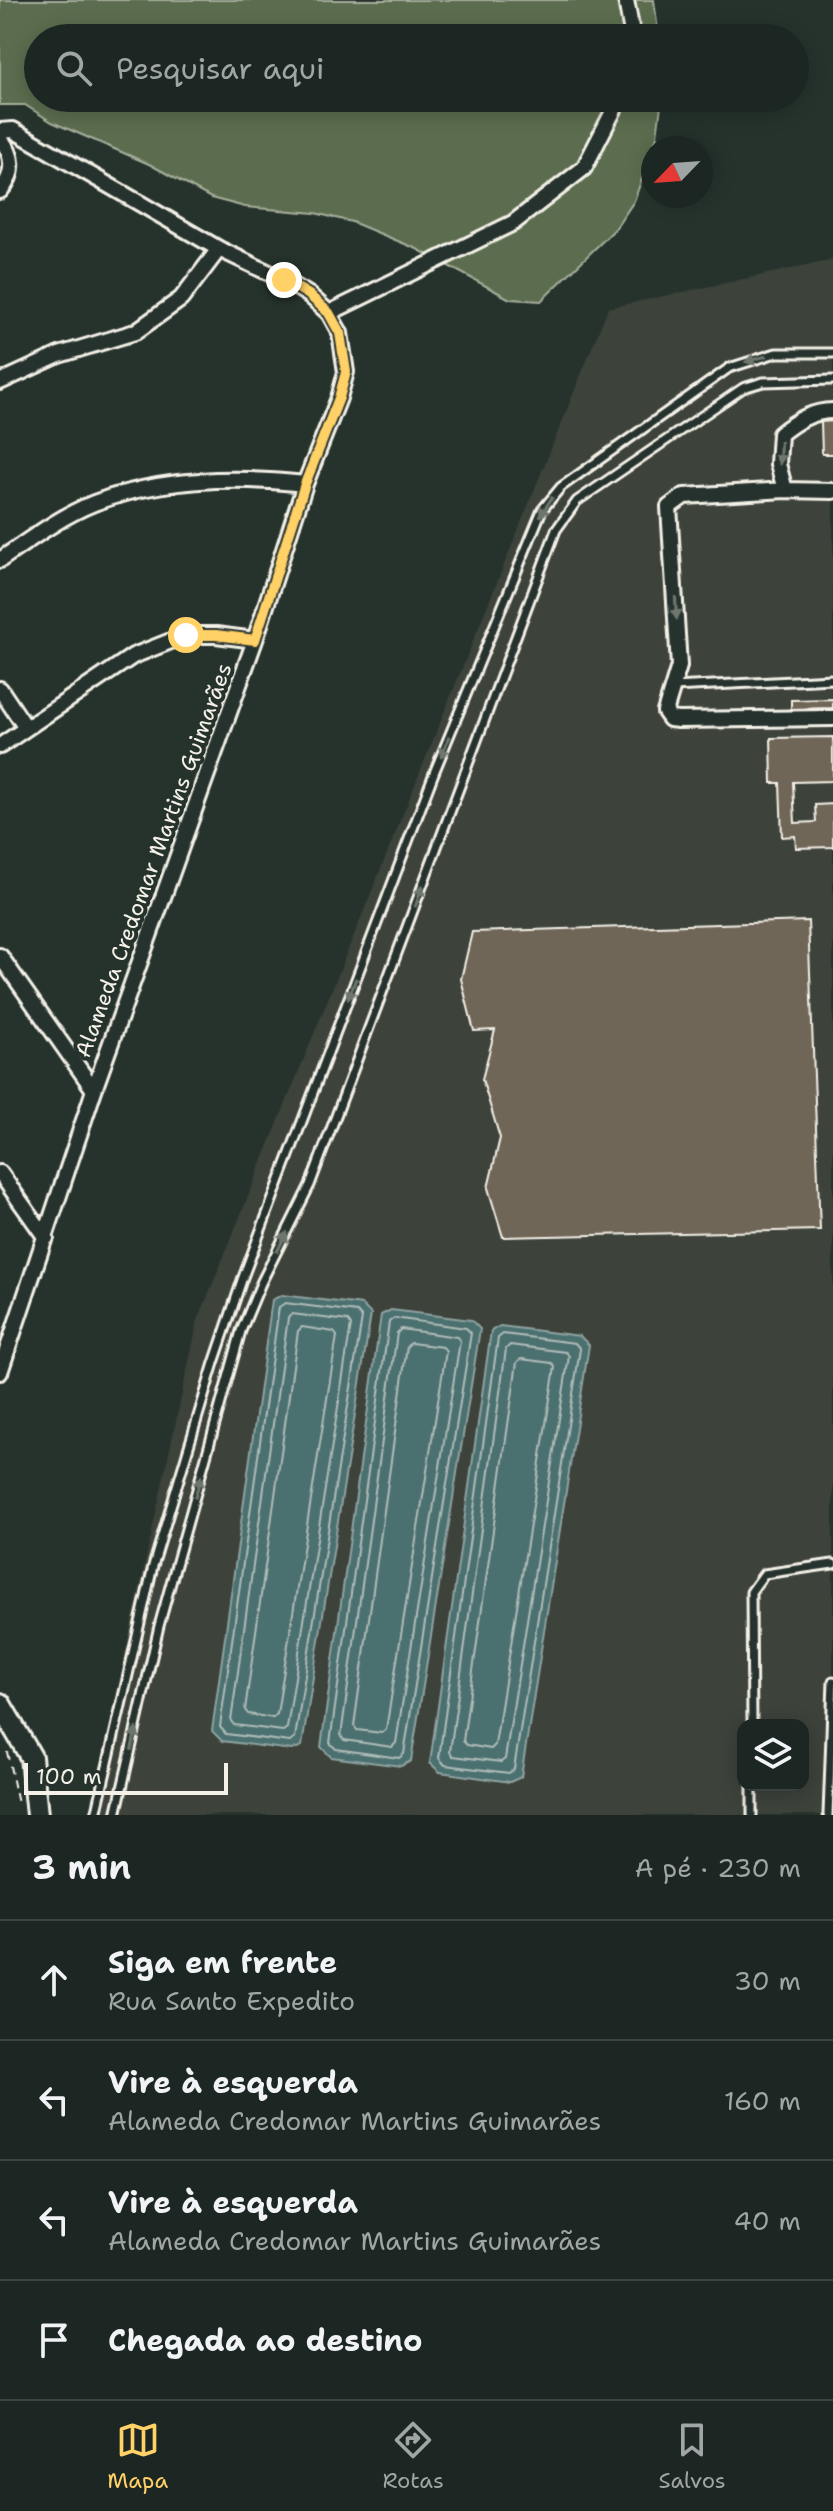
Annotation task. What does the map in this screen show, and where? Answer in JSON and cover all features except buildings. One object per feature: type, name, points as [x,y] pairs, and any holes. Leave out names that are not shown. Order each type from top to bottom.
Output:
[{"type":"street","points":[[626,0],[630,24]]},
{"type":"street","points":[[0,131],[13,130],[219,249],[284,280],[309,295],[329,313],[513,223],[584,168],[613,112]]},
{"type":"street","points":[[0,139],[11,156],[12,167],[10,178],[0,191]]},
{"type":"street","points":[[0,382],[59,355],[135,332],[181,299],[219,249]]},
{"type":"street","name":"Alameda Credomar Martins Guimarães","points":[[0,1372],[94,1090],[255,640],[305,484],[339,398],[346,372],[340,333],[329,313]]},
{"type":"street","points":[[785,490],[778,464],[780,434],[818,411],[833,411]]},
{"type":"street","points":[[0,560],[32,537],[93,504],[147,488],[192,481],[305,484]]},
{"type":"street","points":[[833,491],[785,490],[684,496],[669,507],[679,666],[665,712],[670,719],[678,720],[833,718]]},
{"type":"street","points":[[0,746],[133,656],[186,635],[255,640]]},
{"type":"street","points":[[0,689],[26,728]]},
{"type":"street","points":[[0,956],[94,1090]]},
{"type":"street","points":[[0,1173],[46,1238]]},
{"type":"street","points":[[0,1704],[31,1757],[28,1811]]},
{"type":"lane","points":[[96,1815],[153,1566],[218,1349],[429,788],[542,510],[561,487],[729,368],[776,353],[833,353]]},
{"type":"lane","points":[[116,1815],[159,1626],[241,1331],[321,1158],[556,530],[577,501],[743,388],[763,382],[833,380]]},
{"type":"lane","points":[[673,687],[833,679]]},
{"type":"lane","points":[[752,1719],[751,1592],[764,1574],[833,1564]]},
{"type":"lane","points":[[828,1815],[833,1681]]},
{"type":"lane","points":[[752,1791],[752,1815]]},
{"type":"path","points":[[7,1752],[28,1811]]},
{"type":"shaded area","points":[[833,260],[833,1815],[90,1815],[198,1320],[608,308]]},
{"type":"green space","points":[[0,0],[654,0],[657,24],[24,24],[24,105],[0,105]]},
{"type":"green space","points":[[36,112],[660,112],[657,136],[641,136],[641,181],[634,201],[615,229],[541,301],[510,299],[417,249],[352,222],[315,213],[245,207],[211,198],[149,164],[52,122]]},
{"type":"water","points":[[282,1295],[362,1305],[371,1314],[302,1746],[292,1750],[222,1741],[212,1731],[272,1300]]},
{"type":"water","points":[[391,1310],[471,1320],[480,1329],[411,1761],[401,1766],[331,1757],[321,1747],[381,1315]]},
{"type":"water","points":[[500,1326],[580,1336],[589,1345],[521,1777],[510,1782],[440,1772],[430,1763],[491,1331]]},
{"type":"route","points":[[186,635],[255,640],[305,484],[339,398],[346,372],[340,333],[329,313],[309,295],[284,280]]}]
